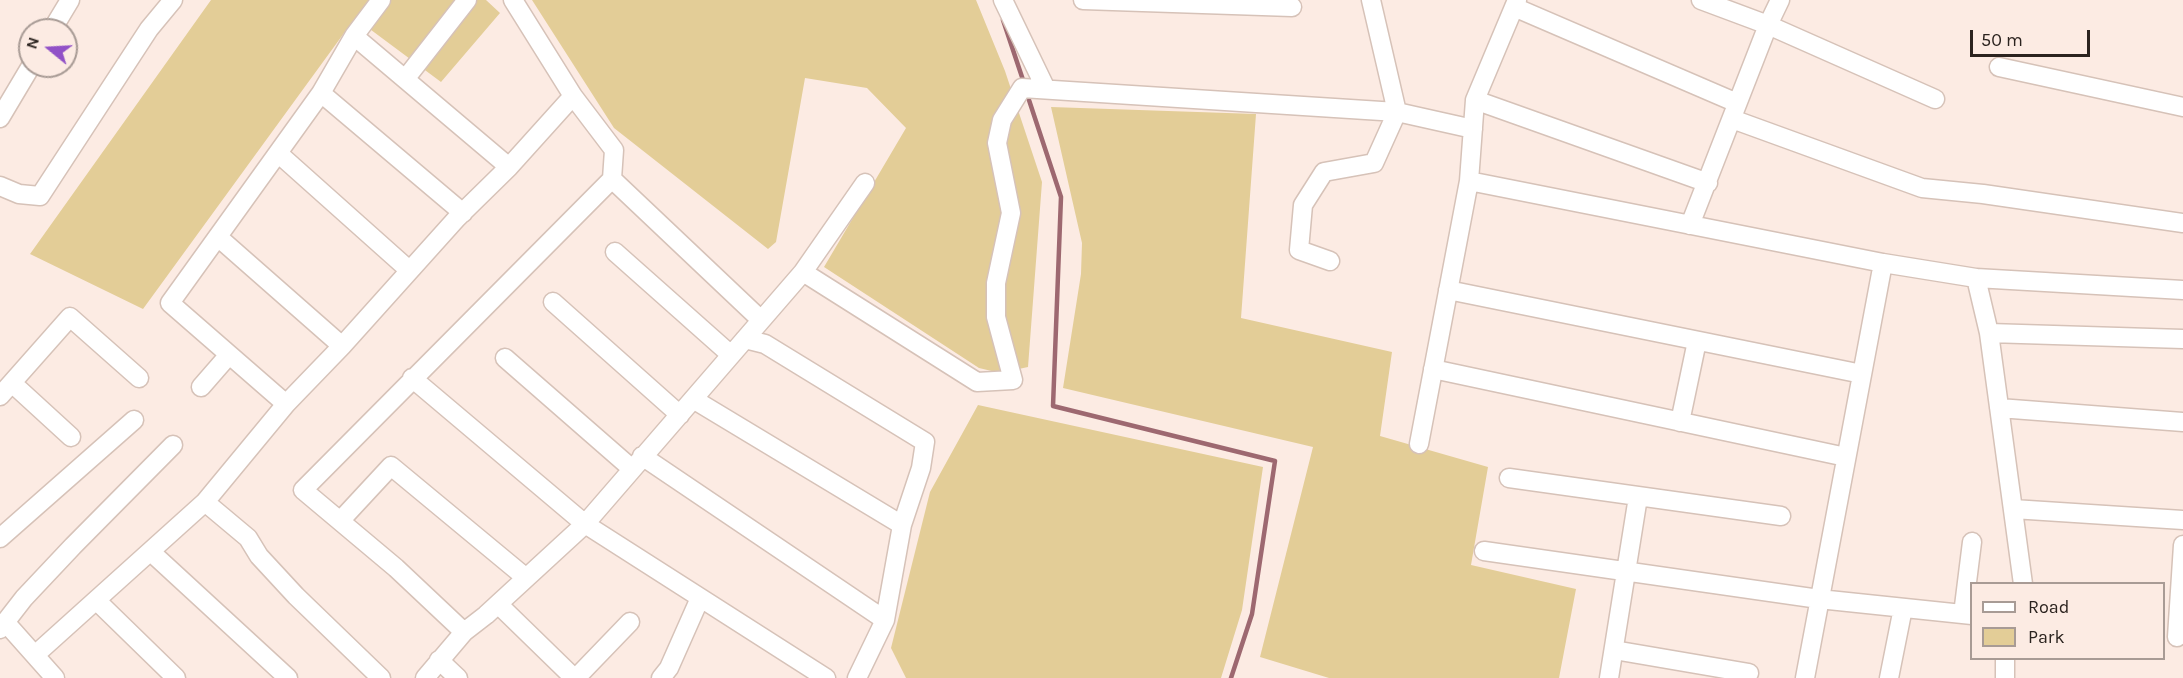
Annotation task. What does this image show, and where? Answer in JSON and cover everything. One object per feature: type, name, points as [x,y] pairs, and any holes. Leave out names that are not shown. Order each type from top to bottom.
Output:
[{"type":"street","points":[[59,18],[70,0]]},
{"type":"street","points":[[0,186],[19,194],[40,196],[149,29],[173,0]]},
{"type":"street","points":[[286,404],[228,356],[170,303],[279,154],[321,93],[354,36],[381,0]]},
{"type":"street","points":[[406,78],[467,0]]},
{"type":"street","points":[[464,632],[396,568],[303,490],[612,179],[614,150],[573,96],[513,0]]},
{"type":"street","points":[[1003,0],[1033,88]]},
{"type":"street","points":[[1083,0],[1292,7]]},
{"type":"street","points":[[1330,261],[1299,250],[1303,205],[1324,172],[1374,163],[1397,112],[1371,0]]},
{"type":"street","points":[[1701,0],[1768,26],[1935,99]]},
{"type":"street","points":[[1690,225],[1780,0]]},
{"type":"street","points":[[1419,444],[1469,181],[1475,100],[1516,4],[1734,111],[1922,188],[1983,194],[2183,223]]},
{"type":"street","points":[[354,36],[509,167]]},
{"type":"street","points":[[1999,67],[2183,107]]},
{"type":"street","points":[[0,118],[24,78]]},
{"type":"street","points":[[803,272],[977,382],[1013,380],[996,317],[996,283],[1011,213],[997,143],[1002,120],[1033,88],[1397,112],[1473,129]]},
{"type":"street","points":[[321,93],[462,213]]},
{"type":"street","points":[[35,655],[205,502],[286,404],[573,96]]},
{"type":"street","points":[[1475,100],[1708,183]]},
{"type":"street","points":[[279,154],[409,270]]},
{"type":"street","points":[[612,179],[761,320]]},
{"type":"street","points":[[1469,181],[1882,263],[1976,278],[2183,290]]},
{"type":"street","points":[[425,678],[464,632],[585,524],[803,272],[865,183]]},
{"type":"street","points":[[218,237],[342,346]]},
{"type":"street","points":[[615,252],[731,355]]},
{"type":"street","points":[[1805,678],[1882,263]]},
{"type":"street","points":[[1976,278],[1989,333],[2023,582]]},
{"type":"street","points":[[1448,291],[1862,374]]},
{"type":"street","points":[[553,302],[680,415]]},
{"type":"street","points":[[71,437],[6,390],[70,317],[138,378]]},
{"type":"street","points":[[1989,333],[2183,339]]},
{"type":"street","points":[[745,339],[765,344],[925,442],[921,468],[902,525],[885,620],[857,678]]},
{"type":"street","points":[[1680,422],[1697,341]]},
{"type":"street","points":[[201,387],[228,356]]},
{"type":"street","points":[[505,358],[637,462],[885,620]]},
{"type":"street","points":[[1433,369],[1846,457]]},
{"type":"street","points":[[412,378],[585,524],[826,678]]},
{"type":"street","points":[[693,399],[902,525]]},
{"type":"street","points":[[1999,408],[2183,422]]},
{"type":"street","points":[[0,538],[134,420]]},
{"type":"street","points":[[55,678],[35,655],[3,626],[24,598],[64,555],[173,445]]},
{"type":"street","points":[[340,521],[391,466],[525,577]]},
{"type":"street","points":[[1509,477],[1781,516]]},
{"type":"street","points":[[1609,678],[1638,497]]},
{"type":"street","points":[[205,502],[248,538],[260,556],[296,596],[381,678]]},
{"type":"street","points":[[2013,509],[2183,520]]},
{"type":"street","points":[[1484,551],[1819,598],[1967,615],[1972,542]]},
{"type":"street","points":[[2174,636],[2183,545]]},
{"type":"street","points":[[151,552],[288,678]]},
{"type":"street","points":[[670,675],[700,598]]},
{"type":"street","points":[[97,601],[176,678]]},
{"type":"street","points":[[498,604],[575,678],[630,622]]},
{"type":"street","points":[[1889,678],[1903,608]]},
{"type":"street","points":[[1614,650],[1749,672]]},
{"type":"street","points":[[439,660],[458,678]]},
{"type":"street","points":[[2005,660],[2005,678]]},
{"type":"green space","points":[[211,0],[486,0],[500,13],[441,82],[355,18],[143,309],[30,254]]},
{"type":"green space","points":[[532,0],[976,0],[1005,71],[1042,182],[1028,367],[1000,373],[979,368],[824,267],[906,128],[867,88],[805,78],[776,242],[768,249],[614,128]]},
{"type":"green space","points":[[1051,107],[1256,114],[1241,318],[1392,352],[1380,436],[1488,467],[1471,565],[1576,589],[1559,678],[1329,678],[1260,657],[1313,447],[1063,388],[1081,274],[1082,243]]},
{"type":"green space","points":[[978,405],[1263,467],[1242,610],[1221,678],[906,678],[891,648],[930,492]]},
{"type":"waterway","points":[[1003,20],[1024,83]]},
{"type":"waterway","points":[[1027,94],[1061,197],[1053,406],[1275,461],[1252,614],[1231,678]]}]
